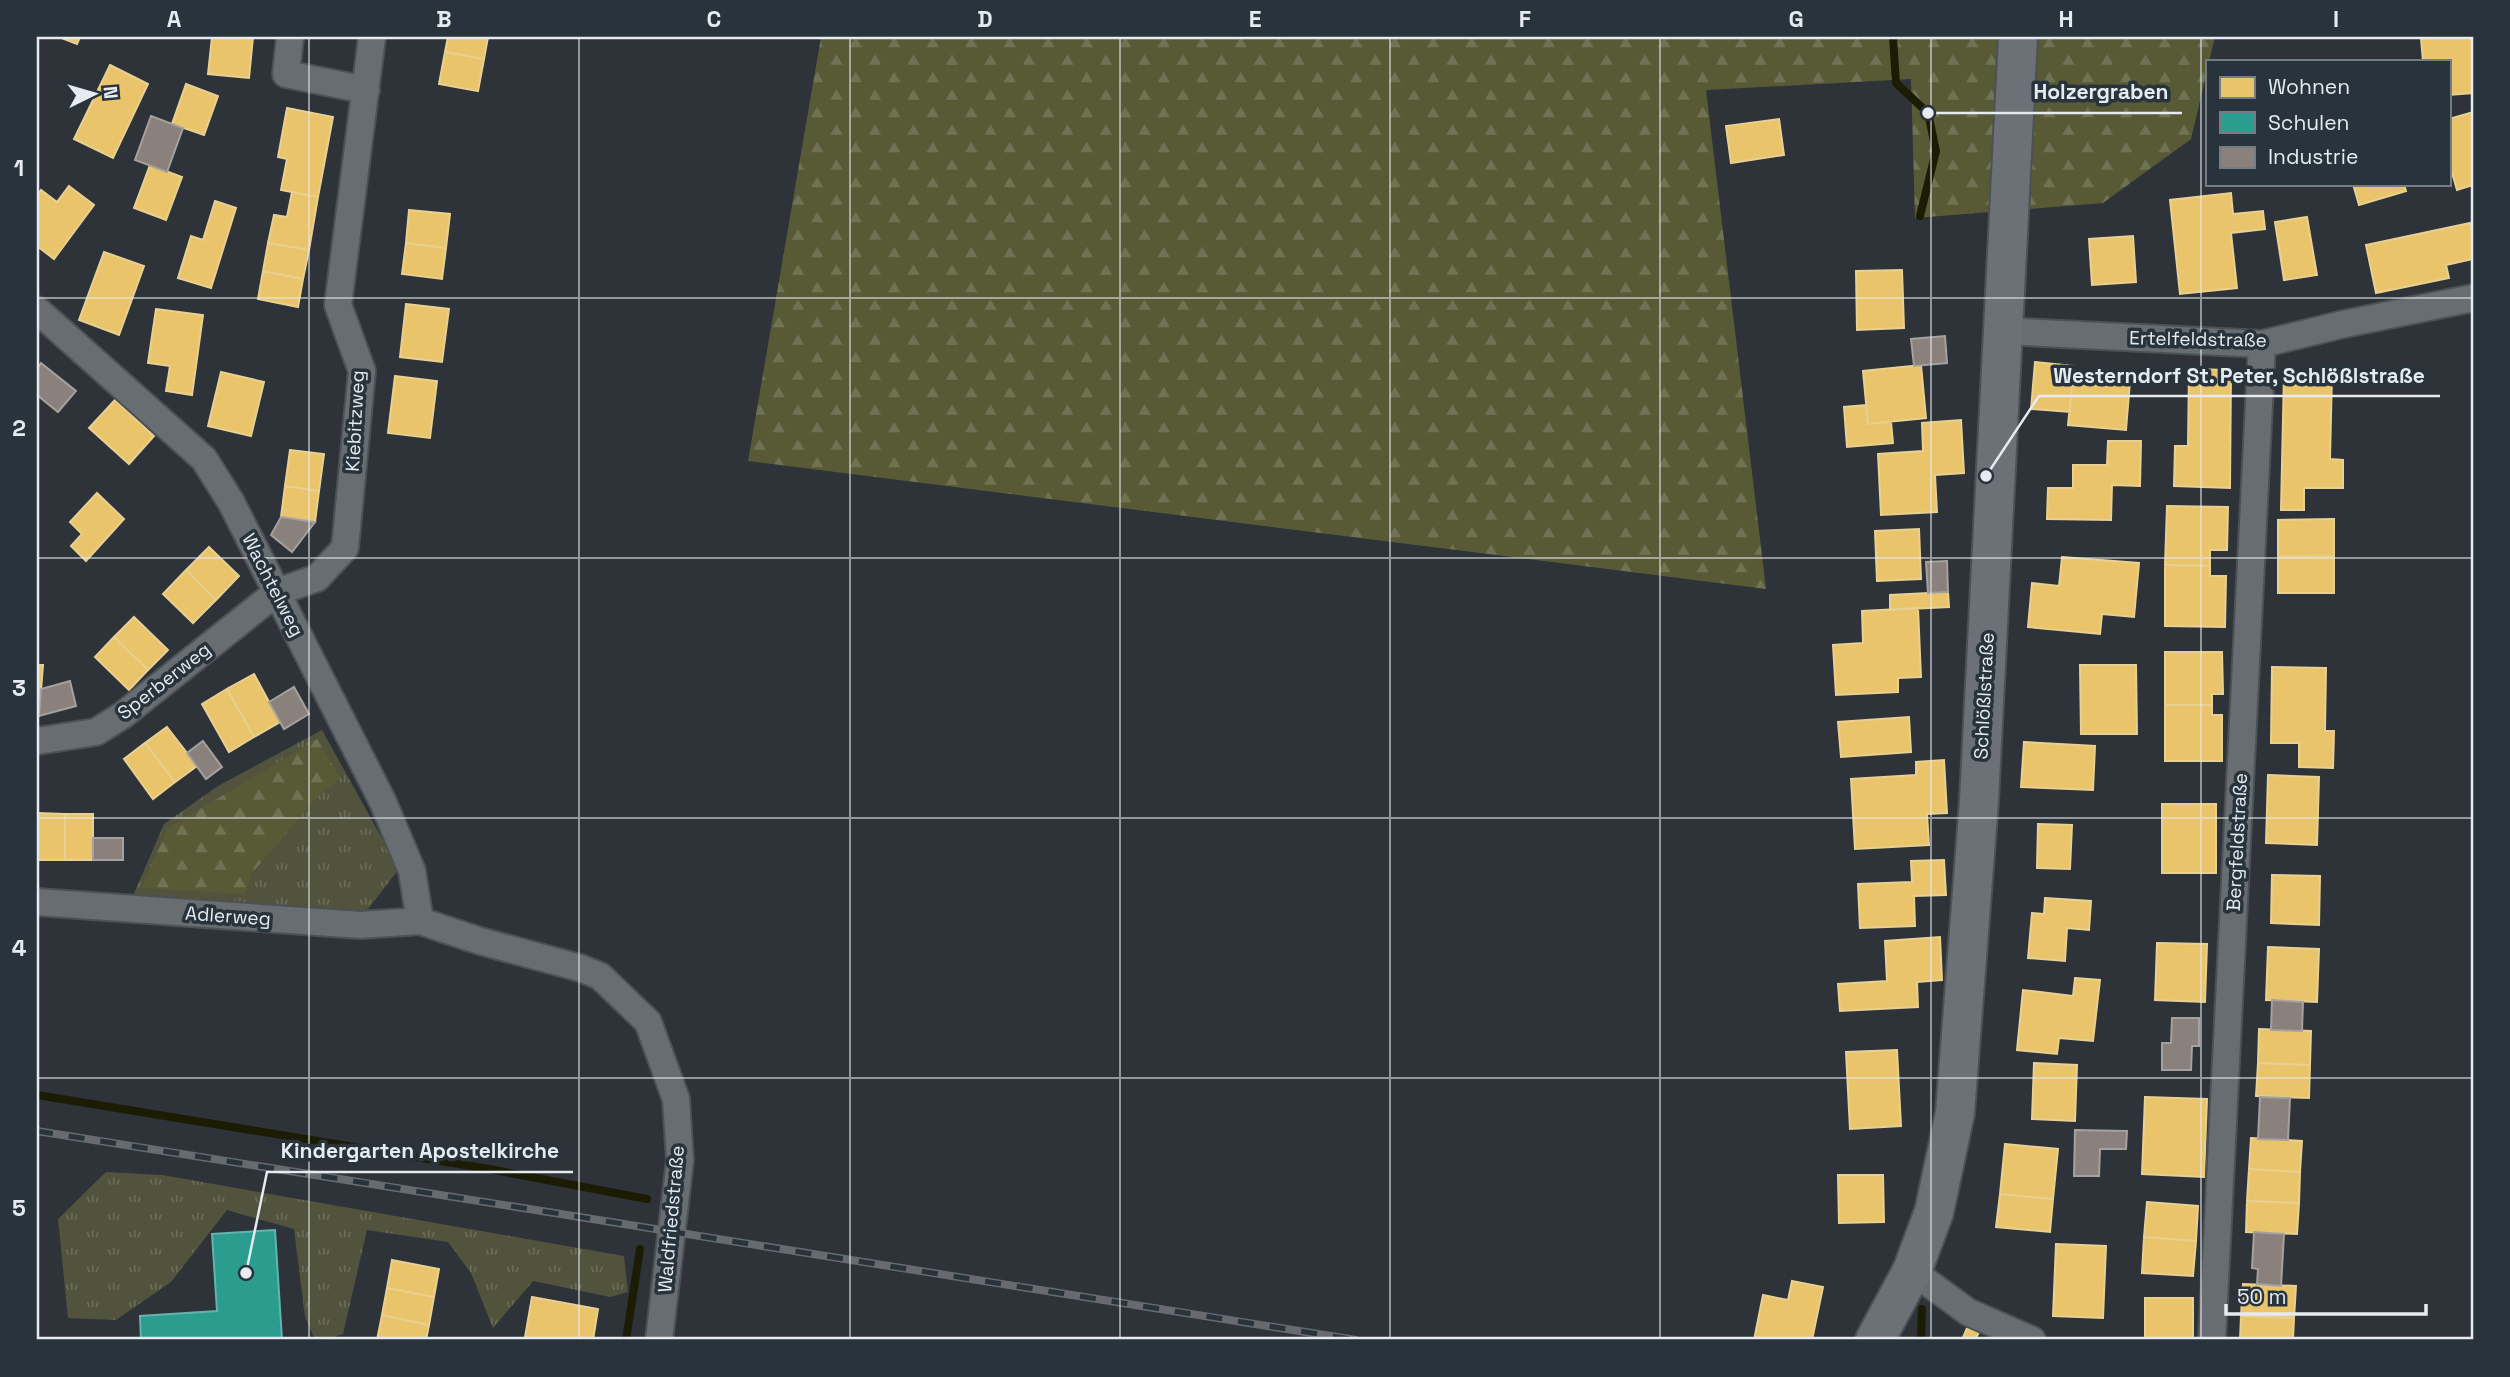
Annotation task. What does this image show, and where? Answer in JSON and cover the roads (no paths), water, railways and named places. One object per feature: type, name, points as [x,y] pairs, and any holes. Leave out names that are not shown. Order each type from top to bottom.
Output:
[{"type":"street","points":[[290,37],[286,74],[366,90]]},
{"type":"street","name":"Kiebitzweg","points":[[277,592],[317,578],[345,548],[362,371],[338,305],[372,37]]},
{"type":"street","name":"Schlößlstraße","points":[[1875,1340],[1912,1271],[1934,1212],[1955,1113],[1979,801],[2018,37]]},
{"type":"street","name":"Ertelfeldstraße","points":[[2002,331],[2262,344],[2473,298]]},
{"type":"street","name":"Wachtelweg","points":[[37,310],[204,459],[231,502],[383,802],[412,871],[420,921]]},
{"type":"street","name":"Bergfeldstraße","points":[[2212,1340],[2262,344]]},
{"type":"street","name":"Sperberweg","points":[[37,741],[96,732],[123,715],[277,592]]},
{"type":"street","name":"Adlerweg","points":[[37,902],[360,925],[420,921]]},
{"type":"street","name":"Waldfriedstraße","points":[[420,921],[600,976],[648,1022],[676,1099],[680,1160],[659,1340]]},
{"type":"street","points":[[1912,1271],[1968,1312],[2032,1340]]},
{"type":"waterway","points":[[1893,37],[1896,83],[1928,113],[1936,151],[1920,216]]},
{"type":"waterway","points":[[37,1095],[489,1169],[647,1199]]},
{"type":"waterway","points":[[626,1340],[640,1249]]},
{"type":"waterway","points":[[1921,1340],[1922,1309]]},
{"type":"railway","points":[[37,1131],[1356,1340]]},
{"type":"place","name":"Holzergraben","points":[[1928,113]]},
{"type":"place","name":"Westerndorf St. Peter, Schlößlstraße","points":[[1986,476]]},
{"type":"place","name":"Kindergarten Apostelkirche","points":[[246,1273]]}]
